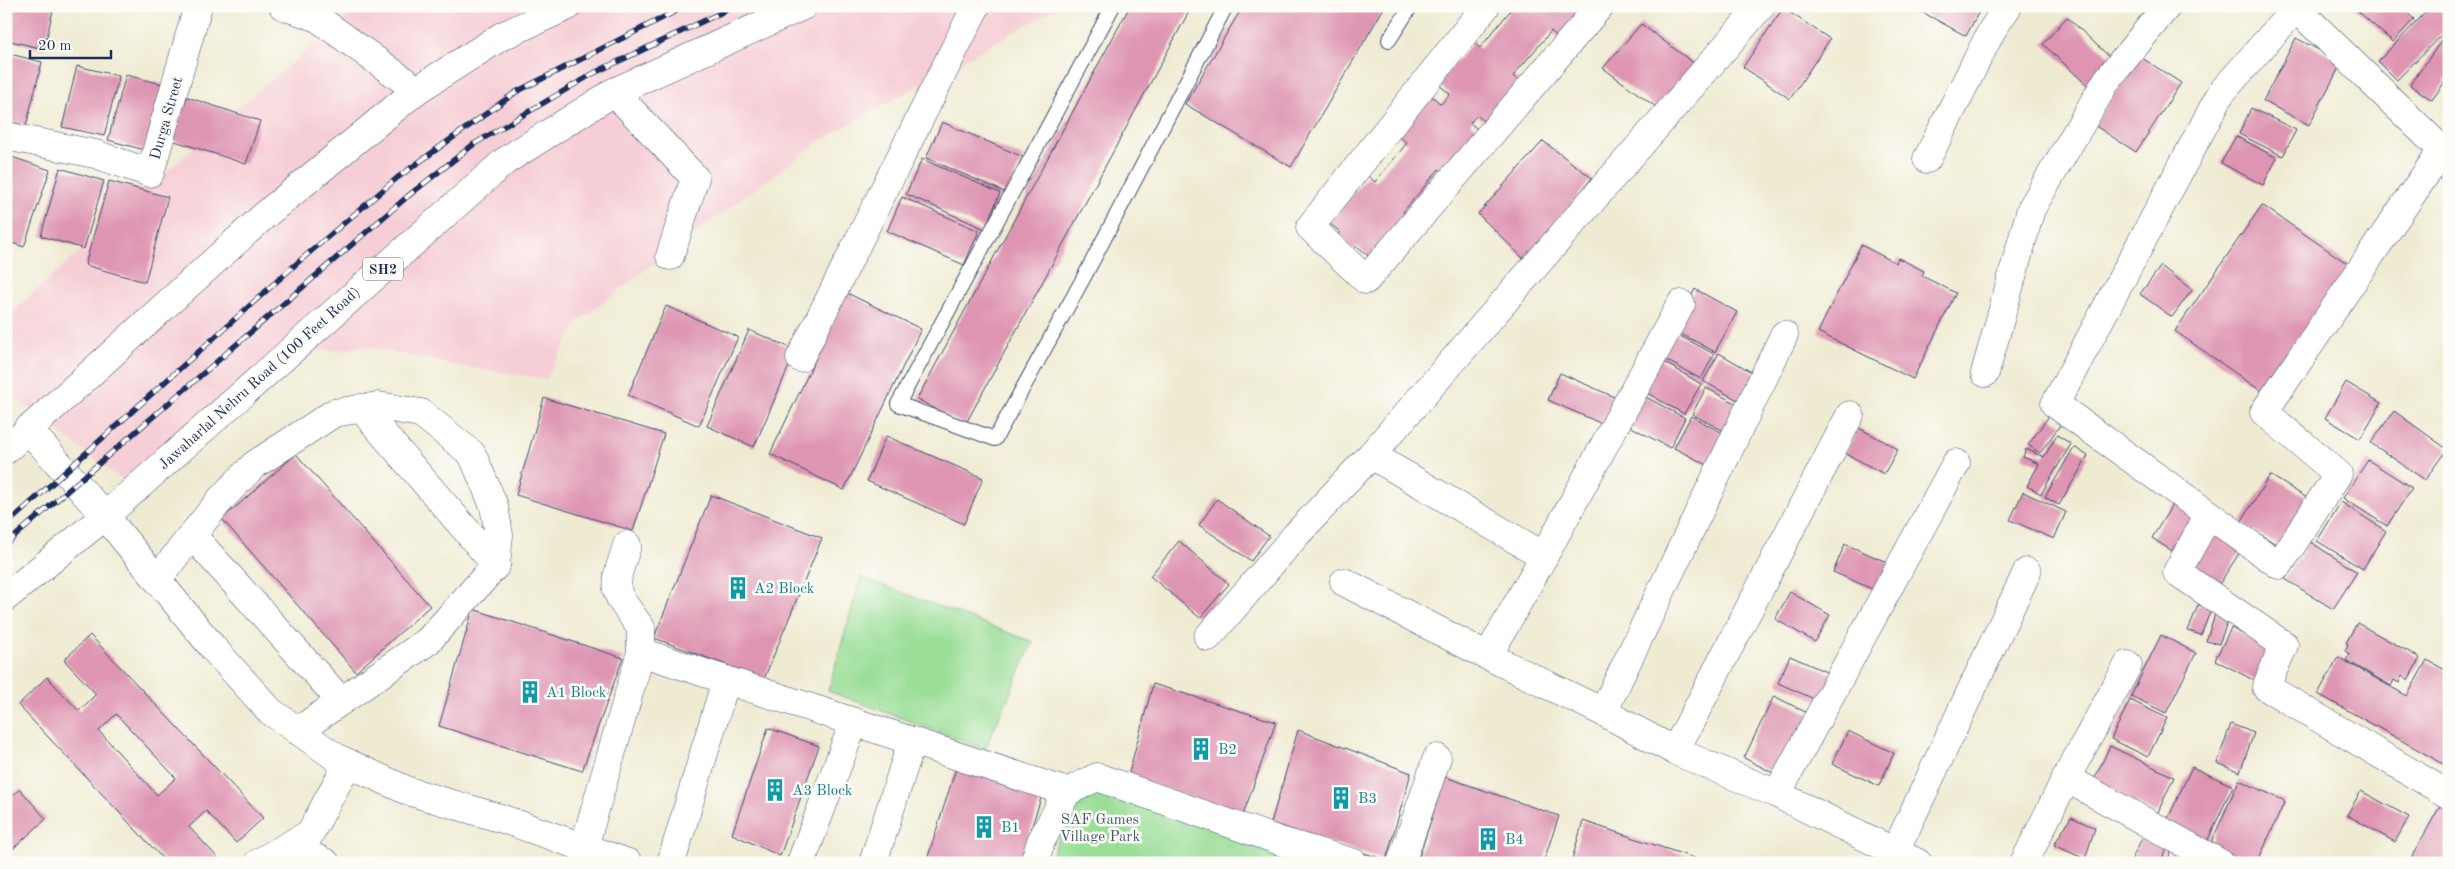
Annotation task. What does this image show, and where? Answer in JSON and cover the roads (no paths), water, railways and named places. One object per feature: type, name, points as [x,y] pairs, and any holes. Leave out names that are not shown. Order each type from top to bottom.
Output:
[{"type":"street","name":"Durga Street","points":[[6,136],[96,154],[150,173],[198,6]]},
{"type":"street","points":[[283,6],[316,17],[417,90]]},
{"type":"street","points":[[6,450],[265,215],[417,90],[502,36],[568,6]]},
{"type":"street","name":"Jawaharlal Nehru Road (100 Feet Road)","points":[[6,597],[105,516],[505,161],[614,92],[803,6]]},
{"type":"street","points":[[800,358],[976,6]]},
{"type":"street","points":[[1486,6],[1310,227],[1366,280],[1600,6]]},
{"type":"street","points":[[1208,637],[1297,534],[1371,454],[1761,6]]},
{"type":"street","points":[[1927,159],[1992,30],[2008,6]]},
{"type":"street","points":[[1985,373],[2031,209],[2107,80],[2167,6]]},
{"type":"street","points":[[2296,7],[2445,153],[2264,412],[2338,474],[2279,565],[2054,404],[2221,93],[2296,7]]},
{"type":"street","points":[[614,92],[695,178],[670,256]]},
{"type":"street","points":[[1488,656],[1681,304]]},
{"type":"street","points":[[1603,712],[1784,335]]},
{"type":"street","points":[[157,579],[221,498],[254,465],[334,413],[378,406],[421,413],[472,454],[494,506],[499,535],[496,565],[428,641],[298,731]]},
{"type":"street","points":[[361,408],[496,565]]},
{"type":"street","points":[[1675,751],[1850,415]]},
{"type":"street","points":[[28,429],[105,516],[270,711],[337,758],[408,791],[503,819],[628,863]]},
{"type":"street","points":[[1371,454],[1544,556]]},
{"type":"street","points":[[1777,794],[1956,463]]},
{"type":"street","points":[[2208,516],[2177,572],[2284,645],[2266,687],[2449,795]]},
{"type":"street","points":[[192,535],[341,701]]},
{"type":"street","points":[[584,847],[641,652],[641,628],[621,600],[617,590],[618,574],[627,545]]},
{"type":"street","points":[[1344,582],[1488,656],[1603,712],[1675,751],[1777,794],[1906,857],[2028,572]]},
{"type":"street","points":[[641,652],[1067,792]]},
{"type":"street","points":[[2024,863],[2066,778],[2128,665]]},
{"type":"street","points":[[671,863],[726,680]]},
{"type":"street","points":[[801,862],[854,722]]},
{"type":"street","points":[[874,863],[912,741]]},
{"type":"street","points":[[1401,863],[1438,758]]},
{"type":"street","points":[[258,863],[301,849],[348,763]]},
{"type":"street","points":[[1034,863],[1041,841],[1067,792],[1098,778],[1280,841],[1354,863]]},
{"type":"street","points":[[2066,778],[2220,863]]},
{"type":"street","points":[[301,849],[326,863]]},
{"type":"lane","points":[[1113,6],[898,404],[995,439],[1088,269],[1226,6]]},
{"type":"lane","points":[[1389,40],[1411,6]]},
{"type":"railway","points":[[6,525],[296,264],[397,178],[516,92],[686,6]]},
{"type":"railway","points":[[6,544],[408,196],[474,144],[594,73],[735,6]]},
{"type":"place","name":"A2 Block","points":[[738,588]]},
{"type":"place","name":"A1 Block","points":[[530,692]]},
{"type":"place","name":"B2","points":[[1201,749]]},
{"type":"place","name":"A3 Block","points":[[775,790]]},
{"type":"place","name":"B3","points":[[1341,798]]},
{"type":"place","name":"B1","points":[[984,827]]},
{"type":"place","name":"B4","points":[[1488,839]]},
{"type":"park label","name":"SAF Games Village Park","points":[[1100,828]]}]
